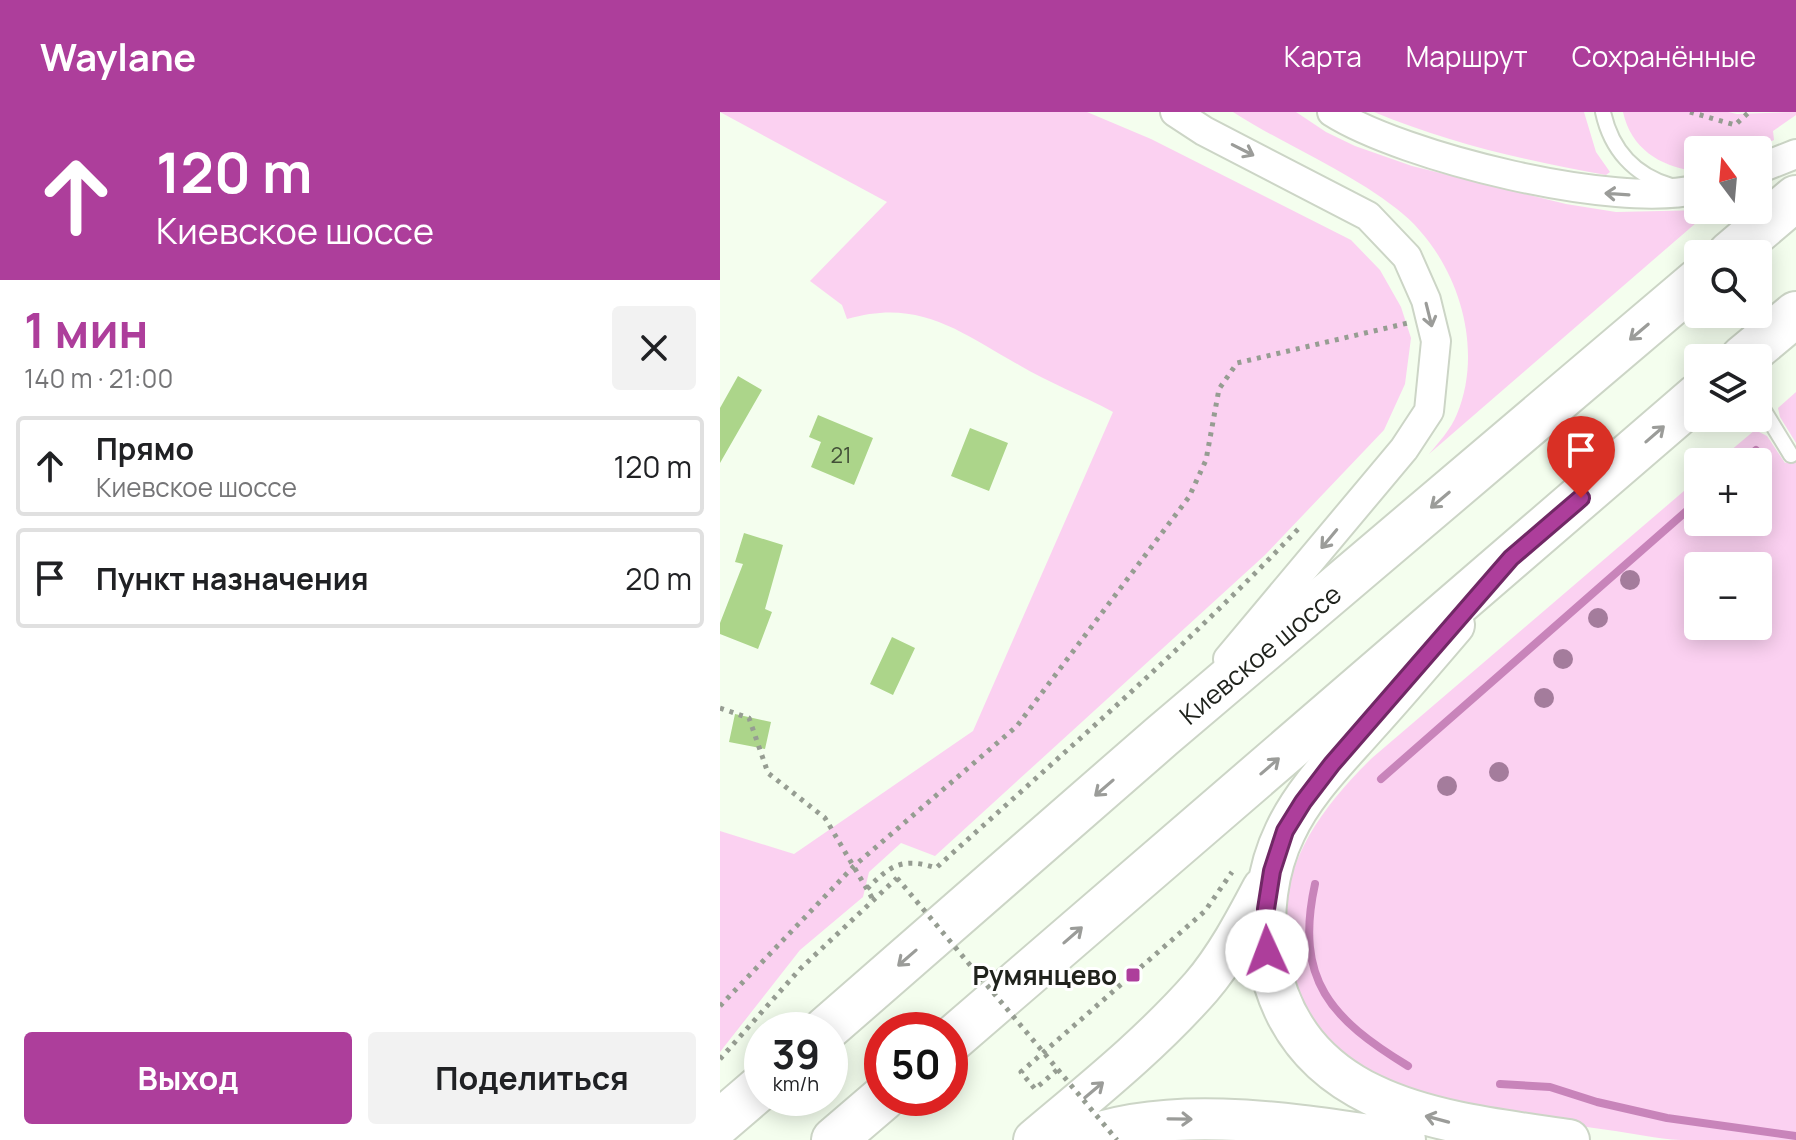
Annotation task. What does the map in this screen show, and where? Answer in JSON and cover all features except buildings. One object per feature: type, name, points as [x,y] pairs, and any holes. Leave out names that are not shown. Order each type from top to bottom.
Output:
[{"type":"highway","points":[[1746,240],[1796,198]]},
{"type":"highway","name":"Киевское шоссе","points":[[846,1012],[1162,736],[1684,293]]},
{"type":"highway","points":[[1760,344],[1796,314]]},
{"type":"highway","points":[[968,1026],[1684,408]]},
{"type":"highway","points":[[720,1122],[744,1101]]},
{"type":"highway","points":[[834,1140],[864,1114]]},
{"type":"main road","points":[[1034,1140],[1134,1056],[1203,985],[1243,927],[1254,868],[1285,831],[1321,777],[1511,558]]},
{"type":"main road","points":[[1254,868],[1271,973],[1285,1011],[1315,1054],[1361,1089],[1419,1114],[1444,1121],[1569,1140]]},
{"type":"main road","points":[[1077,1140],[1123,1126],[1170,1119],[1263,1123],[1405,1140]]},
{"type":"street","points":[[1162,736],[1404,449],[1429,411],[1436,341],[1426,300],[1407,257],[1368,216],[1204,131],[1175,112]]},
{"type":"street","points":[[1332,112],[1363,128],[1418,149],[1568,187],[1611,194],[1651,195],[1684,191]]},
{"type":"street","points":[[1772,163],[1796,154]]},
{"type":"lane","points":[[1603,112],[1614,146],[1643,174],[1684,189]]},
{"type":"lane","points":[[1772,424],[1791,455]]},
{"type":"path","points":[[1690,112],[1735,125],[1749,112]]},
{"type":"path","points":[[1410,313],[1415,335]]},
{"type":"path","points":[[720,1006],[854,866],[1017,726],[1189,497],[1206,460],[1219,389],[1237,363],[1400,325]]},
{"type":"path","points":[[867,889],[884,871],[914,861],[936,868],[1088,731],[1303,524]]},
{"type":"path","points":[[720,708],[749,718],[768,773],[825,818],[874,901]]},
{"type":"path","points":[[1057,1070],[1035,1089],[1021,1072],[1254,868]]},
{"type":"path","points":[[720,1059],[800,969],[897,878],[1117,1140]]},
{"type":"shaded area","points":[[720,112],[1087,112],[1151,139],[1351,240],[1380,270],[1401,307],[1411,338],[1405,384],[1384,430],[1265,555],[935,856],[901,843],[869,872],[863,897],[800,950],[751,1012],[744,1012],[744,1021],[720,1052],[720,831],[794,854],[973,731],[1113,412],[1042,378],[938,321],[896,313],[847,319],[842,305],[810,281],[887,202]]},
{"type":"shaded area","points":[[1233,112],[1296,112],[1355,146],[1412,166],[1566,204],[1616,212],[1684,211],[1684,224],[1695,224],[1429,454],[1457,414],[1465,387],[1468,359],[1466,330],[1460,302],[1449,275],[1435,250],[1397,209],[1337,170]]},
{"type":"shaded area","points":[[1374,112],[1584,112],[1596,152],[1610,172],[1606,175],[1488,150]]},
{"type":"shaded area","points":[[1623,112],[1796,112],[1773,131],[1772,141],[1772,136],[1684,136],[1684,169],[1648,153],[1627,125]]},
{"type":"shaded area","points":[[1796,392],[1796,443],[1778,408]]},
{"type":"shaded area","points":[[1753,432],[1759,432],[1767,436],[1785,463],[1796,457],[1796,1140],[1672,1139],[1501,1113],[1397,1084],[1371,1073],[1343,1054],[1318,1027],[1300,996],[1289,961],[1285,915],[1288,889],[1306,841],[1335,798],[1372,758],[1684,491],[1684,536],[1772,536],[1772,448],[1734,448]]},
{"type":"waterway","points":[[1381,779],[1684,513]]},
{"type":"waterway","points":[[1315,884],[1310,946],[1315,971],[1325,993],[1339,1013],[1358,1031],[1408,1066]]},
{"type":"waterway","points":[[1500,1084],[1550,1087],[1597,1102],[1667,1118],[1796,1136]]},
{"type":"place","name":"Румянцево","points":[[1133,975]]},
{"type":"route","points":[[1267,951],[1266,909],[1277,850],[1303,802],[1332,764],[1511,558],[1581,498]]}]
